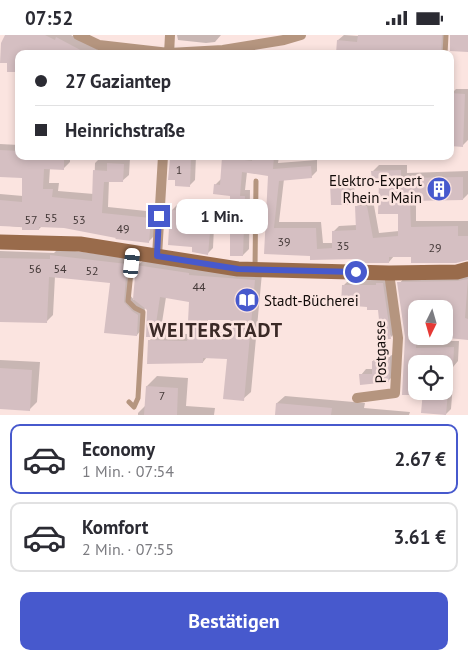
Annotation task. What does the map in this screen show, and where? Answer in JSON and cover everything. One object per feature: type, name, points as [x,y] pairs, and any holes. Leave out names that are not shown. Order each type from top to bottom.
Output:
[{"type":"street","points":[[78,35],[99,45],[143,50]]},
{"type":"street","points":[[169,50],[170,35]]},
{"type":"street","points":[[223,50],[284,40],[301,35]]},
{"type":"street","points":[[157,256],[163,160]]},
{"type":"street","points":[[0,242],[80,244],[238,269],[389,273],[457,272],[468,269]]},
{"type":"street","name":"Postgasse","points":[[357,398],[395,393],[398,338],[389,273]]},
{"type":"lane","points":[[445,50],[446,35]]},
{"type":"lane","points":[[255,269],[256,181]]},
{"type":"lane","points":[[129,402],[134,407],[138,398],[143,312],[135,308],[128,301],[133,252]]},
{"type":"building","points":[[5,35],[45,35],[55,40],[56,37],[80,50],[15,50],[15,72],[7,72],[7,63],[0,63],[1,43]]},
{"type":"building","points":[[358,35],[442,35],[441,50],[336,50],[337,40],[357,42]]},
{"type":"building","points":[[450,35],[468,35],[468,52],[450,50]]},
{"type":"building","points":[[454,93],[465,94],[463,147],[454,146]]},
{"type":"building","points":[[0,150],[15,151],[15,160],[64,160],[64,170],[44,169],[43,189],[53,189],[52,197],[92,201],[93,170],[107,171],[107,163],[124,164],[123,182],[104,182],[102,213],[151,218],[149,243],[115,239],[64,228],[39,227],[39,230],[22,230],[22,227],[0,226],[0,200],[22,202],[22,178],[0,177]]},
{"type":"building","points":[[170,160],[191,160],[190,187],[175,186],[175,180],[168,180]]},
{"type":"building","points":[[222,160],[274,160],[273,169],[311,166],[312,178],[279,181],[274,228],[316,228],[317,249],[332,248],[332,231],[356,230],[355,206],[367,206],[373,238],[398,236],[398,214],[378,214],[379,181],[372,181],[371,171],[401,170],[401,178],[463,177],[463,200],[410,201],[411,227],[458,226],[458,236],[468,236],[468,260],[456,263],[411,263],[411,257],[389,257],[389,263],[358,263],[358,259],[310,260],[310,256],[264,254],[268,176],[242,172],[240,196],[245,196],[243,256],[230,256],[230,196],[213,194],[214,184],[220,185]]},
{"type":"building","points":[[349,183],[350,205],[331,205],[330,184]]},
{"type":"building","points":[[170,210],[194,211],[193,231],[210,232],[208,255],[192,252],[192,247],[168,245]]},
{"type":"building","points":[[50,255],[127,264],[124,302],[138,315],[137,336],[104,333],[110,283],[71,279],[49,277],[47,323],[0,322],[0,258],[50,259]]},
{"type":"building","points":[[136,265],[189,273],[189,275],[255,280],[244,401],[223,399],[227,359],[203,358],[203,363],[147,364],[148,340],[187,341],[189,302],[160,297],[154,337],[146,337],[147,310],[133,299]],"holes":[[[201,320],[230,320],[228,340],[201,338]]]},
{"type":"building","points":[[468,279],[465,318],[468,319],[468,340],[453,338],[453,300],[408,300],[408,345],[416,345],[416,348],[454,347],[453,368],[453,355],[408,355],[408,395],[402,395],[405,337],[397,282],[457,281]]},
{"type":"building","points":[[376,283],[383,283],[391,339],[381,339],[378,310],[341,305],[342,285],[376,285]]},
{"type":"building","points":[[390,360],[389,382],[360,385],[359,374],[372,374],[372,361]]},
{"type":"building","points":[[0,368],[32,370],[30,411],[0,409]]},
{"type":"building","points":[[146,386],[178,388],[177,415],[144,415]]},
{"type":"building","points":[[422,400],[447,400],[446,415],[421,413]]},
{"type":"building","points":[[276,403],[332,408],[331,415],[275,415]]},
{"type":"place","name":"Elektro-Expert Rhein - Main","points":[[439,189]]},
{"type":"place","name":"Stadt-Bücherei","points":[[247,300]]},
{"type":"district","name":"WEITERSTADT","points":[[216,330]]},
{"type":"route","points":[[159,216],[157,256],[238,269],[356,272]]}]
